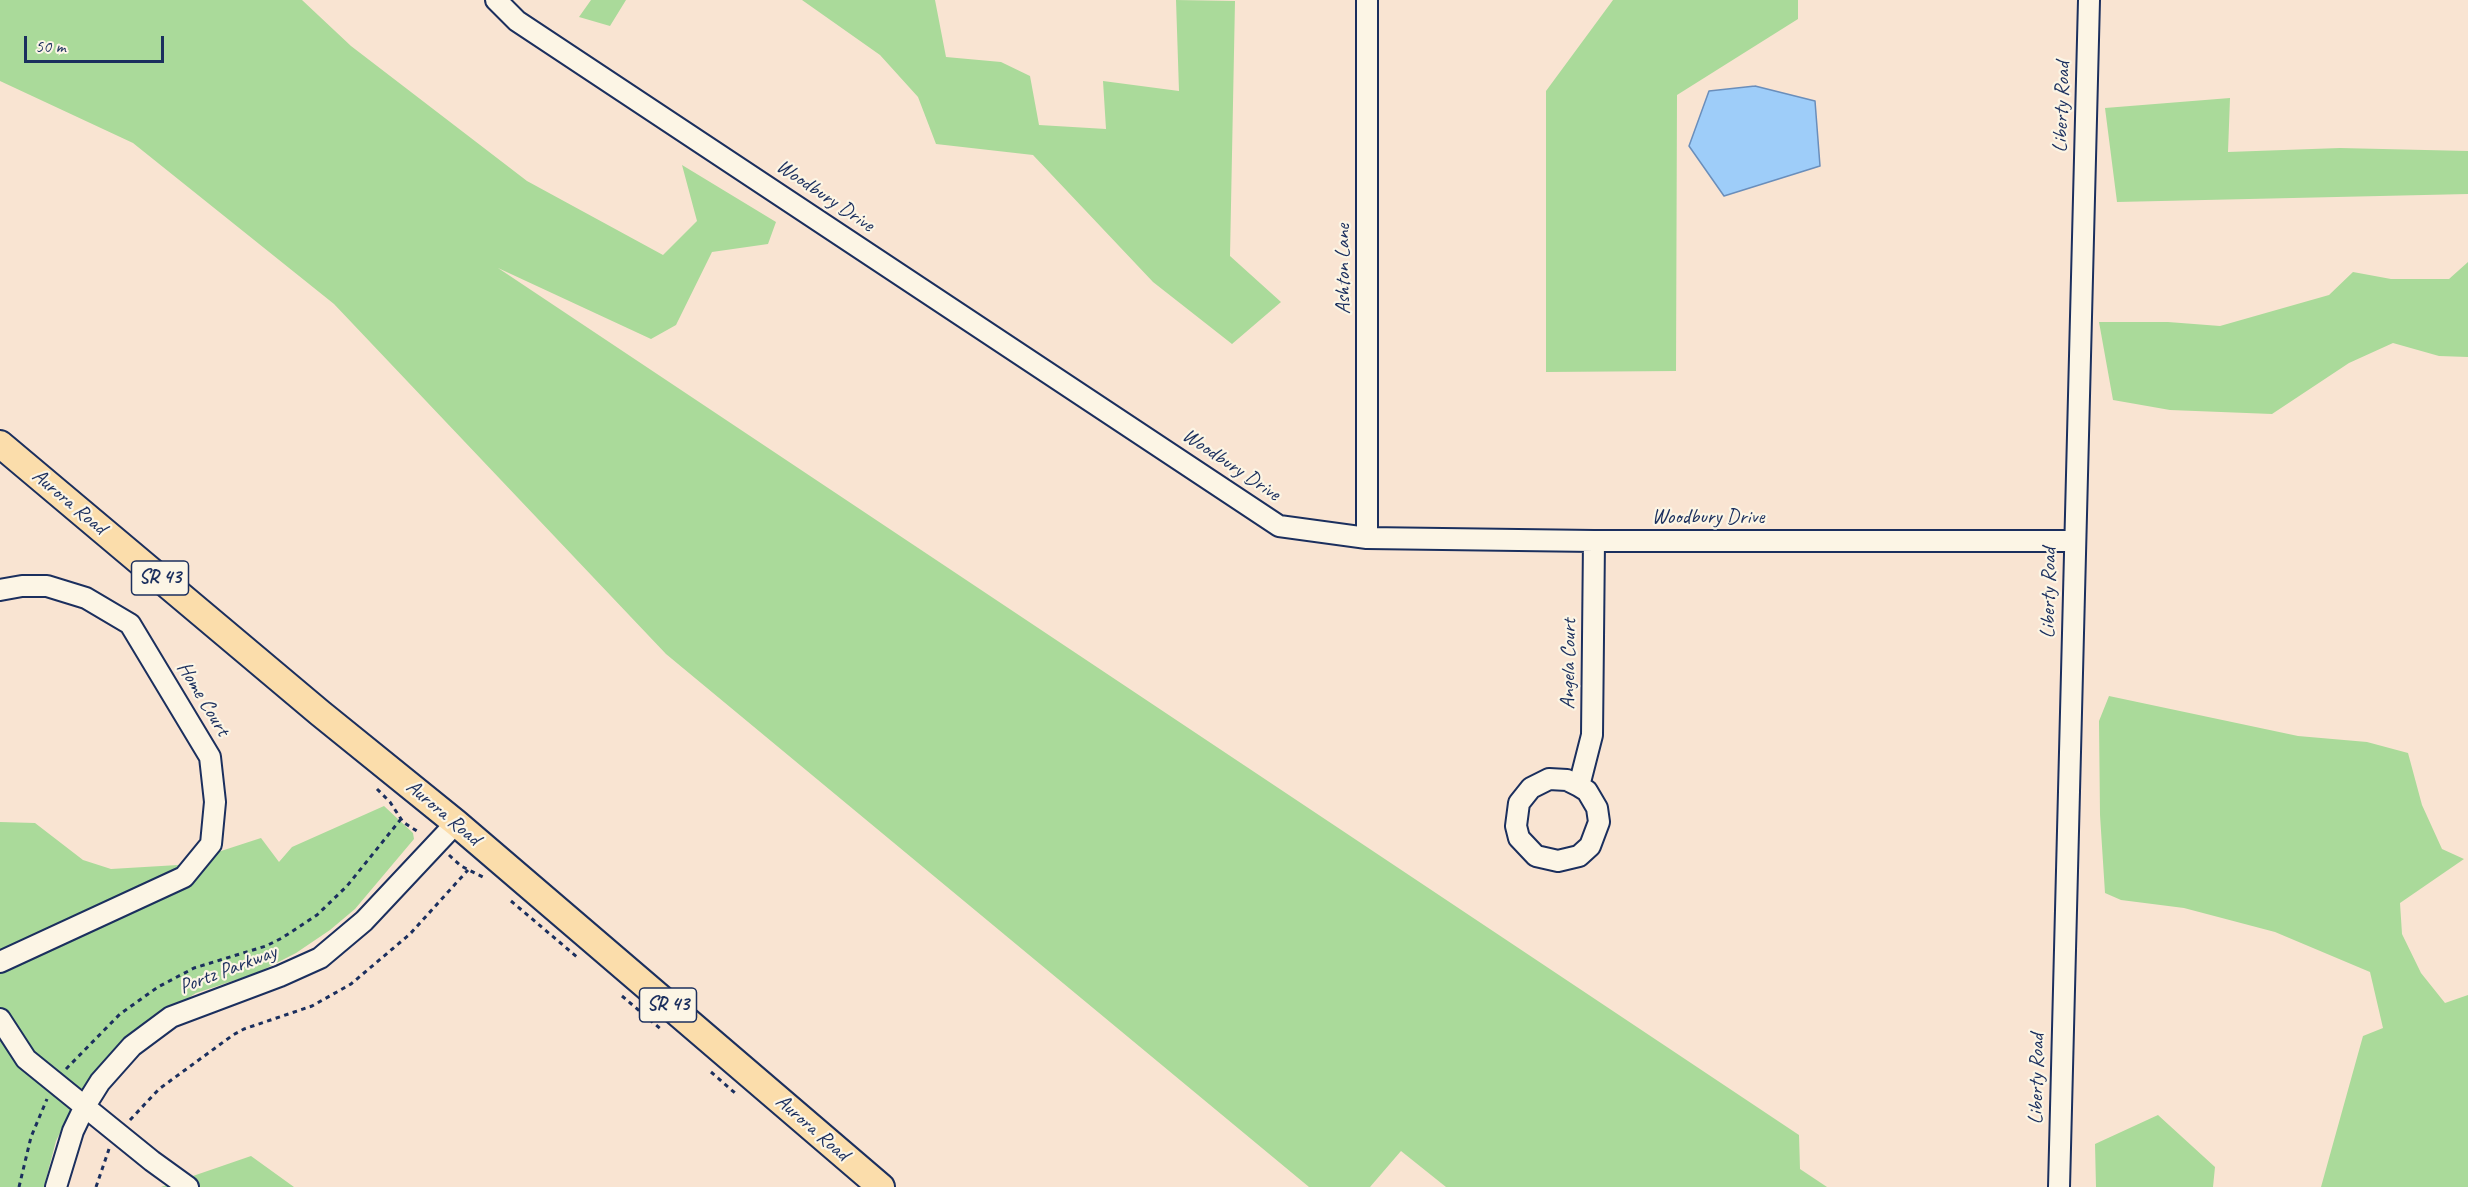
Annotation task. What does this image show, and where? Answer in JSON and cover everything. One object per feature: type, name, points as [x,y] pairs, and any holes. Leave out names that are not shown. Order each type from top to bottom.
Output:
[{"type":"main road","name":"Aurora Road","points":[[0,444],[320,713],[456,823],[880,1187]]},
{"type":"street","name":"Woodbury Drive","points":[[496,0],[517,21],[1279,526],[1367,538],[1593,541],[2074,541]]},
{"type":"street","name":"Ashton Lane","points":[[1366,0],[1367,538]]},
{"type":"street","name":"Liberty Road","points":[[2059,1187],[2089,0]]},
{"type":"street","name":"Angela Court","points":[[1579,786],[1592,735],[1593,541]]},
{"type":"street","name":"Home Court","points":[[0,590],[47,585],[86,598],[130,624],[210,758],[215,802],[211,844],[184,877],[0,962]]},
{"type":"street","points":[[1549,780],[1567,780],[1579,786],[1587,791],[1597,808],[1599,822],[1590,846],[1579,856],[1558,861],[1536,856],[1519,838],[1516,826],[1519,803],[1531,788],[1549,780]]},
{"type":"street","name":"Portz Parkway","points":[[57,1187],[73,1131],[85,1106],[100,1082],[132,1046],[171,1017],[321,958],[364,921],[456,823]]},
{"type":"street","points":[[0,1019],[26,1059],[152,1161],[188,1187]]},
{"type":"path","points":[[61,1076],[97,1035],[144,996],[195,968],[266,946],[317,915],[347,886],[401,819],[409,826]]},
{"type":"path","points":[[130,1120],[159,1089],[233,1035],[244,1029],[312,1006],[351,984],[410,934],[468,870]]},
{"type":"path","points":[[19,1187],[31,1137],[48,1097]]},
{"type":"path","points":[[96,1187],[111,1146]]},
{"type":"green space","points":[[0,0],[302,0],[351,46],[527,181],[663,255],[697,221],[682,165],[776,222],[768,244],[712,252],[676,325],[651,339],[498,268],[1799,1135],[1800,1169],[1827,1187],[1446,1187],[1401,1151],[1370,1187],[1309,1187],[666,654],[334,304],[133,143],[0,81]]},
{"type":"green space","points":[[591,0],[626,0],[610,26],[579,17]]},
{"type":"green space","points":[[802,0],[935,0],[946,57],[1001,62],[1030,76],[1039,125],[1106,129],[1103,81],[1179,91],[1176,0],[1235,1],[1230,256],[1281,302],[1232,344],[1153,282],[1033,155],[936,144],[918,97],[880,55]]},
{"type":"green space","points":[[1613,0],[1798,0],[1798,19],[1677,95],[1676,371],[1546,372],[1546,91]]},
{"type":"green space","points":[[2230,98],[2228,152],[2340,148],[2468,151],[2468,194],[2117,202],[2105,108]]},
{"type":"green space","points":[[2468,262],[2468,357],[2439,356],[2393,343],[2349,363],[2272,414],[2170,410],[2113,400],[2099,322],[2168,322],[2220,326],[2329,295],[2353,272],[2391,279],[2449,279]]},
{"type":"green space","points":[[2109,696],[2298,736],[2367,742],[2408,753],[2422,805],[2442,849],[2464,859],[2400,903],[2402,934],[2421,973],[2445,1003],[2468,995],[2468,1187],[2321,1187],[2363,1036],[2383,1028],[2370,972],[2275,932],[2184,908],[2121,900],[2105,893],[2100,815],[2099,721]]},
{"type":"green space","points":[[384,806],[413,833],[414,839],[355,909],[330,930],[296,953],[257,973],[196,993],[129,1036],[104,1060],[79,1095],[56,1141],[44,1187],[0,1187],[0,822],[35,823],[83,860],[111,869],[178,865],[261,838],[279,862],[292,847]]},
{"type":"green space","points":[[2158,1115],[2215,1167],[2213,1187],[2096,1187],[2095,1144]]},
{"type":"green space","points":[[251,1156],[294,1187],[161,1187]]},
{"type":"water","points":[[1755,86],[1815,101],[1820,166],[1724,196],[1689,146],[1709,91]]}]
